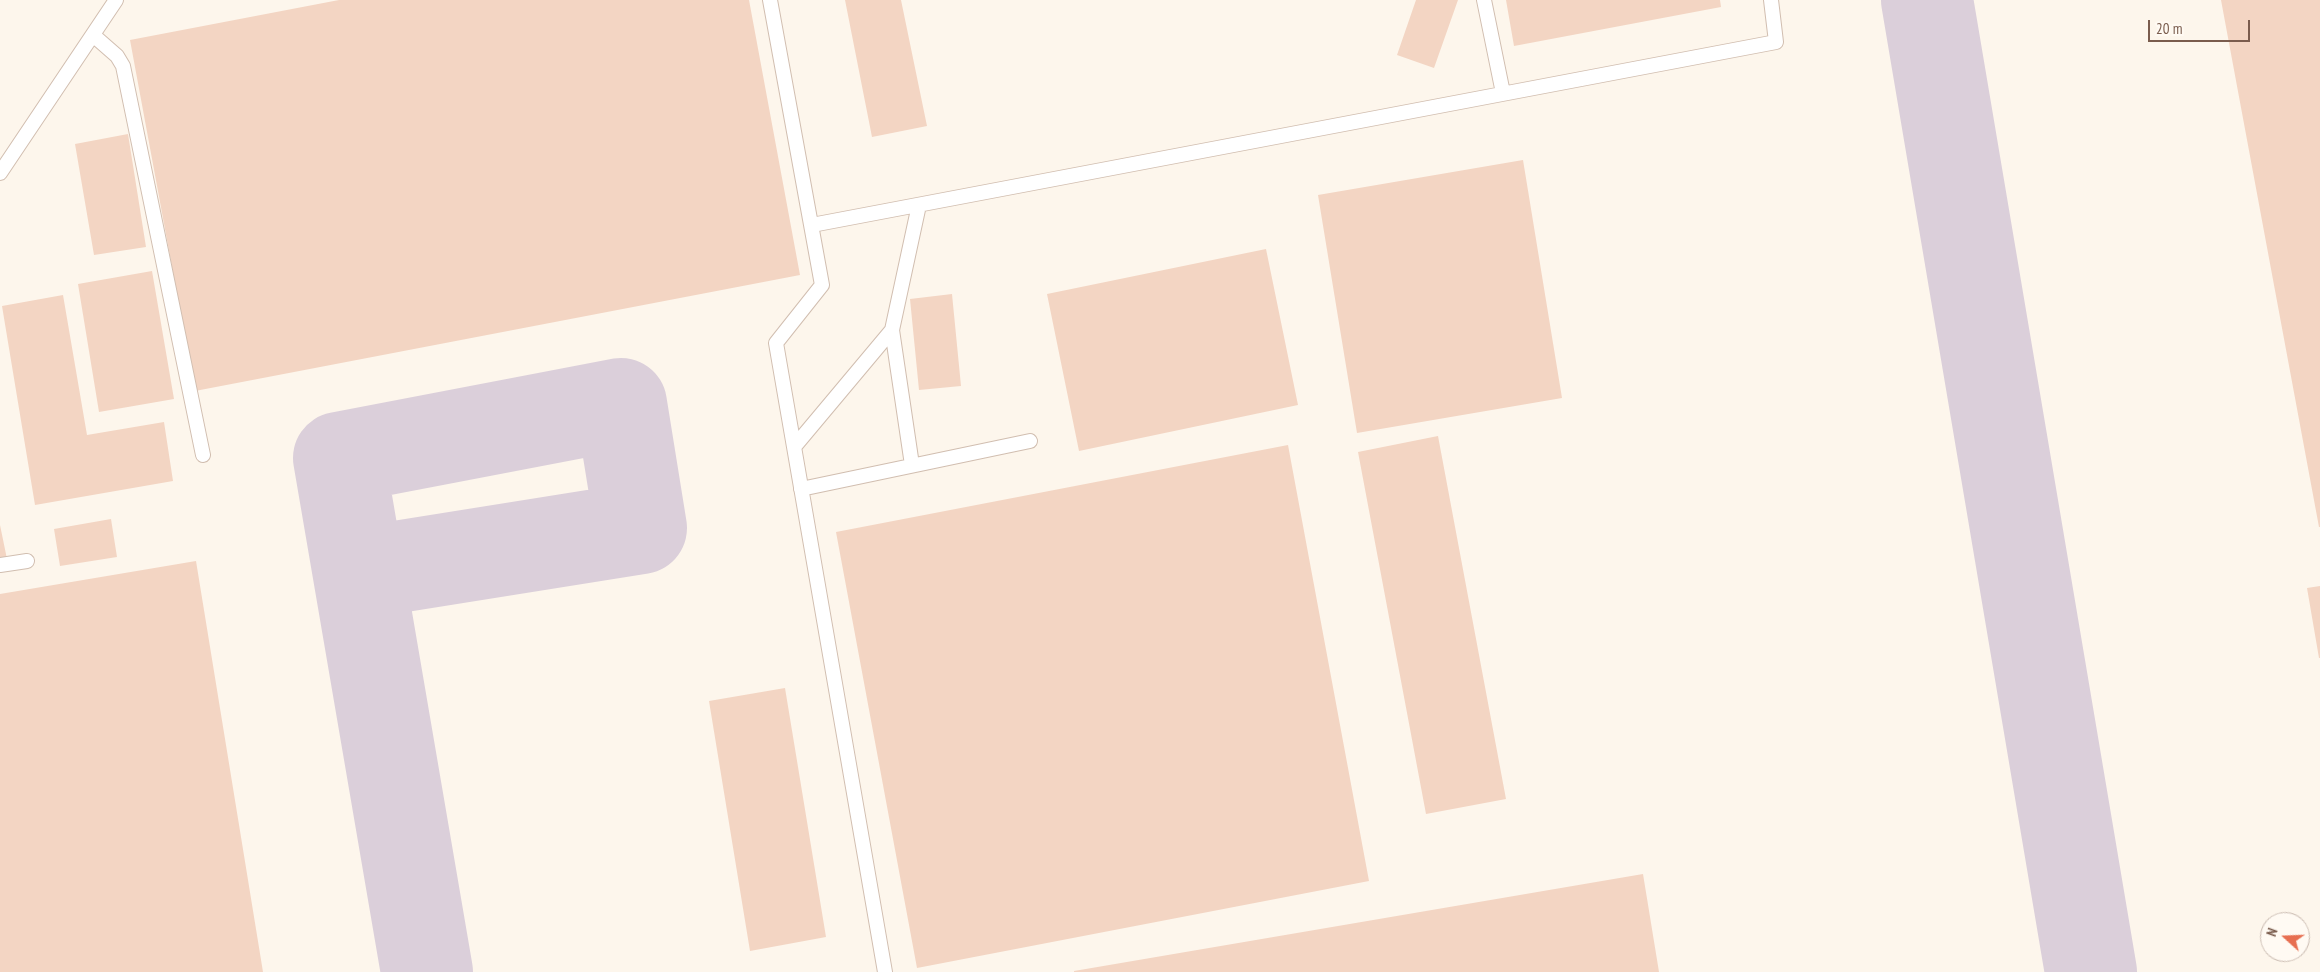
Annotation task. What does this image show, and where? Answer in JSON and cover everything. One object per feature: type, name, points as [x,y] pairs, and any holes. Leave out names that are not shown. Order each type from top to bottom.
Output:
[{"type":"lane","points":[[0,172],[116,0]]},
{"type":"lane","points":[[770,0],[822,285],[776,343],[885,972]]},
{"type":"lane","points":[[1484,0],[1503,93]]},
{"type":"lane","points":[[812,225],[1776,42],[1771,0]]},
{"type":"lane","points":[[93,35],[117,56],[123,66],[203,455]]},
{"type":"lane","points":[[912,465],[892,330],[919,205]]},
{"type":"lane","points":[[794,447],[892,330]]},
{"type":"lane","points":[[801,489],[1030,441]]},
{"type":"lane","points":[[0,565],[27,561]]},
{"type":"building","points":[[339,0],[749,0],[800,275],[195,391],[130,40]]},
{"type":"building","points":[[845,0],[901,0],[927,126],[872,137]]},
{"type":"building","points":[[1416,0],[1458,0],[1434,68],[1397,55]]},
{"type":"building","points":[[1506,0],[1720,0],[1721,7],[1514,46]]},
{"type":"building","points":[[2221,0],[2320,0],[2320,527],[2319,527]]},
{"type":"building","points":[[128,134],[146,247],[94,255],[75,144]]},
{"type":"building","points":[[1523,160],[1562,398],[1357,433],[1318,195]]},
{"type":"building","points":[[1266,249],[1298,405],[1079,451],[1047,294]]},
{"type":"building","points":[[152,271],[174,399],[99,412],[78,284]]},
{"type":"building","points":[[952,294],[961,386],[919,390],[910,299]]},
{"type":"building","points":[[63,295],[87,435],[164,422],[173,481],[35,505],[2,306]]},
{"type":"building","points":[[1438,436],[1506,799],[1426,814],[1358,452]]},
{"type":"building","points":[[1288,445],[1369,881],[917,968],[836,532]]},
{"type":"building","points":[[111,519],[117,557],[60,566],[54,529]]},
{"type":"building","points":[[0,525],[7,559],[0,560]]},
{"type":"building","points":[[196,561],[263,972],[0,972],[0,594]]},
{"type":"building","points":[[2320,586],[2320,658],[2319,658],[2307,588]]},
{"type":"building","points":[[785,688],[826,937],[750,951],[709,701]]},
{"type":"building","points":[[1643,874],[1659,972],[1074,972],[1074,971]]},
{"type":"taxiway","points":[[1927,0],[2091,972]]},
{"type":"taxiway","points":[[359,573],[641,528],[621,404],[339,458],[427,972]]}]
